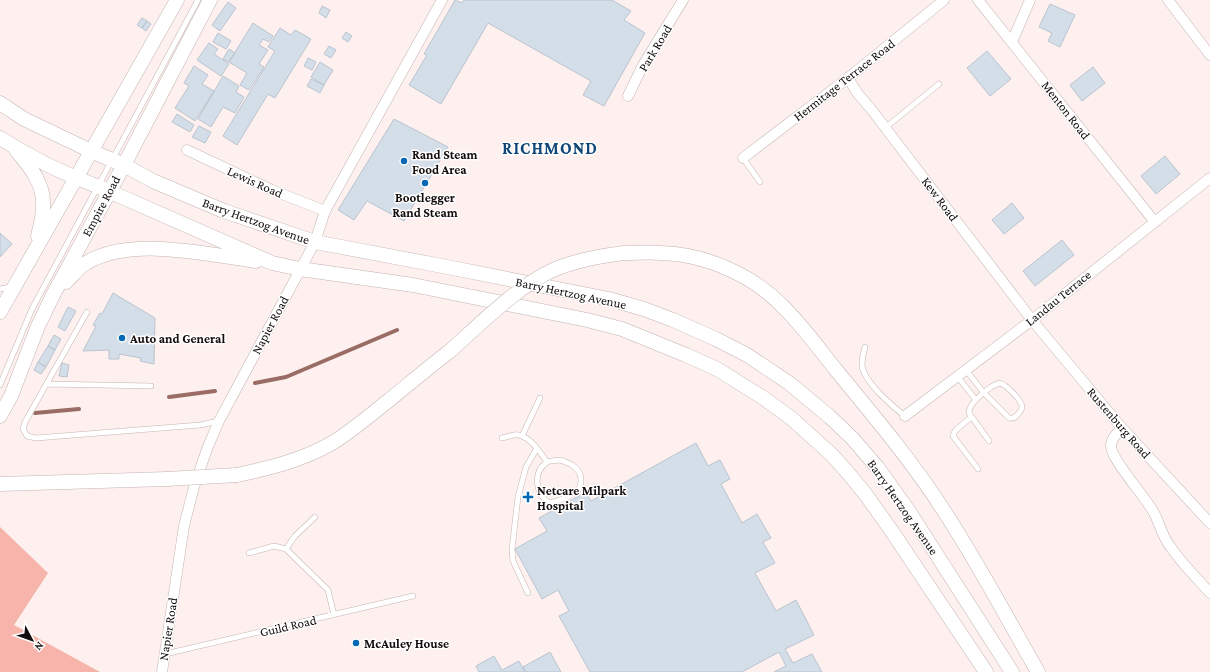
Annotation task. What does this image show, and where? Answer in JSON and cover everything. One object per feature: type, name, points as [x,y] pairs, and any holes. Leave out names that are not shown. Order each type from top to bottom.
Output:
[{"type":"main road","points":[[0,312],[7,288],[37,247],[177,0]]},
{"type":"main road","name":"Empire Road","points":[[0,416],[11,396],[38,326],[103,189],[210,0]]},
{"type":"main road","name":"Barry Hertzog Avenue","points":[[0,103],[24,119],[118,163],[152,181],[224,211],[315,242],[609,299],[644,309],[673,320],[716,339],[747,355],[789,383],[830,417],[852,438],[878,468],[904,505],[1012,672]]},
{"type":"main road","name":"Barry Hertzog Avenue","points":[[0,138],[14,147],[76,178],[272,263],[300,269],[412,285],[587,320],[622,329],[717,369],[762,397],[791,418],[849,474],[895,536],[986,672]]},
{"type":"main road","points":[[14,147],[33,171],[40,184],[43,195],[43,208],[37,247]]},
{"type":"main road","points":[[53,295],[85,264],[106,254],[126,249],[144,248],[174,250],[272,263]]},
{"type":"main road","points":[[0,484],[167,479],[237,475],[262,470],[289,462],[308,455],[332,443],[377,410],[532,282],[553,271],[574,262],[596,256],[624,253],[662,253],[689,257],[720,266],[740,274],[763,289],[779,303],[823,353],[925,483],[944,510],[1038,672]]},
{"type":"street","name":"Napier Road","points":[[162,672],[184,526],[194,487],[219,421],[315,242],[324,211],[442,0]]},
{"type":"street","name":"Park Road","points":[[628,96],[643,66],[683,0]]},
{"type":"street","name":"Hermitage Terrace Road","points":[[743,158],[848,78],[944,0]]},
{"type":"street","name":"Menton Road","points":[[978,0],[1154,221]]},
{"type":"street","points":[[1012,42],[1030,0]]},
{"type":"street","points":[[1168,0],[1210,55]]},
{"type":"street","name":"Kew Road","points":[[848,78],[858,94],[1032,320]]},
{"type":"street","name":"Lewis Road","points":[[187,150],[272,190],[324,211]]},
{"type":"street","name":"Landau Terrace","points":[[905,416],[1032,320],[1154,221],[1210,178]]},
{"type":"street","name":"Rustenburg Road","points":[[1032,320],[1122,428],[1210,522]]},
{"type":"street","points":[[1122,428],[1111,444],[1116,460],[1152,508],[1162,533],[1169,545],[1210,593]]},
{"type":"lane","points":[[118,163],[198,0]]},
{"type":"lane","points":[[885,128],[939,84]]},
{"type":"lane","points":[[743,158],[760,182]]},
{"type":"lane","points":[[0,385],[32,309],[103,189]]},
{"type":"lane","points":[[87,312],[25,422],[23,429],[25,434],[30,438],[44,438],[200,425],[219,421]]},
{"type":"lane","points":[[864,347],[862,367],[869,380],[882,396],[905,416]]},
{"type":"lane","points":[[966,370],[984,393],[1009,418],[1016,417],[1022,409],[1021,404],[1018,399],[1002,384],[992,386],[984,393],[976,400],[969,410],[971,417],[989,441]]},
{"type":"lane","points":[[957,376],[976,400]]},
{"type":"lane","points":[[47,384],[151,386]]},
{"type":"lane","points":[[522,436],[540,398]]},
{"type":"lane","points":[[971,417],[955,431],[953,436],[978,469]]},
{"type":"lane","points":[[502,438],[517,435],[526,438],[537,448],[547,462]]},
{"type":"lane","points":[[528,593],[513,561],[512,549],[518,497],[526,466],[537,448]]},
{"type":"lane","points":[[561,460],[572,464],[581,476],[581,484],[577,491],[572,495],[550,503],[545,500],[539,493],[537,479],[541,467],[547,462],[561,460]]},
{"type":"lane","points":[[286,549],[295,536],[315,517]]},
{"type":"lane","points":[[249,553],[274,546],[286,549],[328,590],[334,615]]},
{"type":"lane","name":"Guild Road","points":[[164,654],[413,596]]},
{"type":"shaded area","points":[[0,527],[48,573],[14,625],[100,672],[0,672]]},
{"type":"building","points":[[455,0],[462,3],[464,0],[612,0],[631,11],[624,20],[645,33],[604,106],[583,95],[591,81],[488,23],[441,104],[409,85],[427,55],[424,54]]},
{"type":"building","points":[[228,2],[236,8],[220,31],[212,25]]},
{"type":"building","points":[[1050,4],[1075,15],[1060,47],[1048,41],[1052,33],[1039,27]]},
{"type":"building","points":[[322,6],[330,10],[326,18],[319,13]]},
{"type":"building","points":[[142,18],[147,21],[142,28],[137,25]]},
{"type":"building","points":[[147,21],[151,24],[146,31],[142,28]]},
{"type":"building","points":[[253,23],[273,36],[269,42],[263,39],[259,45],[268,50],[259,64],[264,67],[249,90],[240,85],[247,73],[229,62]]},
{"type":"building","points":[[280,28],[291,35],[295,30],[311,39],[275,98],[268,94],[237,145],[223,136],[275,51],[268,47]]},
{"type":"building","points":[[346,32],[352,36],[348,42],[342,38]]},
{"type":"building","points":[[218,33],[231,41],[226,49],[213,42]]},
{"type":"building","points":[[209,43],[218,49],[214,54],[229,64],[221,76],[197,60]]},
{"type":"building","points":[[329,46],[336,50],[331,58],[324,54]]},
{"type":"building","points":[[229,49],[235,53],[229,62],[223,59]]},
{"type":"building","points":[[987,51],[1011,79],[990,96],[967,68]]},
{"type":"building","points":[[308,58],[316,62],[312,70],[304,66]]},
{"type":"building","points":[[320,62],[333,70],[324,85],[311,77]]},
{"type":"building","points":[[194,66],[208,75],[202,84],[214,91],[195,121],[175,108],[189,86],[184,83]]},
{"type":"building","points":[[1093,67],[1105,83],[1082,101],[1070,85]]},
{"type":"building","points":[[223,76],[239,86],[236,92],[244,97],[235,113],[223,107],[211,127],[198,119]]},
{"type":"building","points":[[311,79],[324,85],[320,93],[307,86]]},
{"type":"building","points":[[177,114],[194,125],[190,132],[172,122]]},
{"type":"building","name":"Rand Steam Food Area","points":[[394,119],[448,147],[404,221],[367,201],[354,220],[338,210]]},
{"type":"building","points":[[199,126],[211,132],[205,143],[192,137]]},
{"type":"building","points":[[1165,156],[1180,174],[1156,194],[1141,176]]},
{"type":"building","points":[[1012,203],[1024,218],[1004,234],[992,220]]},
{"type":"building","points":[[0,233],[12,244],[0,257]]},
{"type":"building","points":[[1062,240],[1074,255],[1035,286],[1023,271]]},
{"type":"building","name":"Auto and General","points":[[113,293],[155,318],[154,364],[140,361],[141,358],[119,354],[119,359],[109,359],[109,350],[83,351],[96,326],[93,325],[100,313],[102,314]]},
{"type":"building","points":[[68,307],[76,311],[65,331],[58,327]]},
{"type":"building","points":[[54,335],[61,339],[55,350],[48,346]]},
{"type":"building","points":[[48,346],[55,350],[46,367],[38,362]]},
{"type":"building","points":[[38,362],[46,367],[41,374],[34,370]]},
{"type":"building","points":[[62,363],[69,365],[67,377],[59,376]]},
{"type":"building","name":"Netcare Milpark Hospital","points":[[696,443],[708,466],[720,460],[730,479],[721,484],[742,523],[757,514],[771,538],[763,542],[775,563],[755,573],[776,611],[796,600],[814,635],[785,649],[793,663],[812,654],[822,672],[774,672],[786,666],[779,652],[742,672],[590,672],[559,616],[569,611],[558,590],[542,599],[515,549],[547,531],[539,518],[586,492],[591,501]]},
{"type":"building","points":[[550,652],[561,672],[526,672],[523,667]]},
{"type":"building","points":[[494,656],[502,670],[519,661],[525,672],[479,672],[476,666]]},
{"type":"waterway","points":[[255,383],[286,377],[397,330]]},
{"type":"waterway","points":[[169,397],[215,391]]},
{"type":"waterway","points":[[35,413],[79,409]]},
{"type":"place","name":"Rand Steam Food Area","points":[[404,161]]},
{"type":"place","name":"Bootlegger Rand Steam","points":[[425,183]]},
{"type":"place","name":"Auto and General","points":[[122,338]]},
{"type":"place","name":"Netcare Milpark Hospital","points":[[528,497]]},
{"type":"place","name":"McAuley House","points":[[356,643]]},
{"type":"district","name":"RICHMOND","points":[[550,148]]}]
